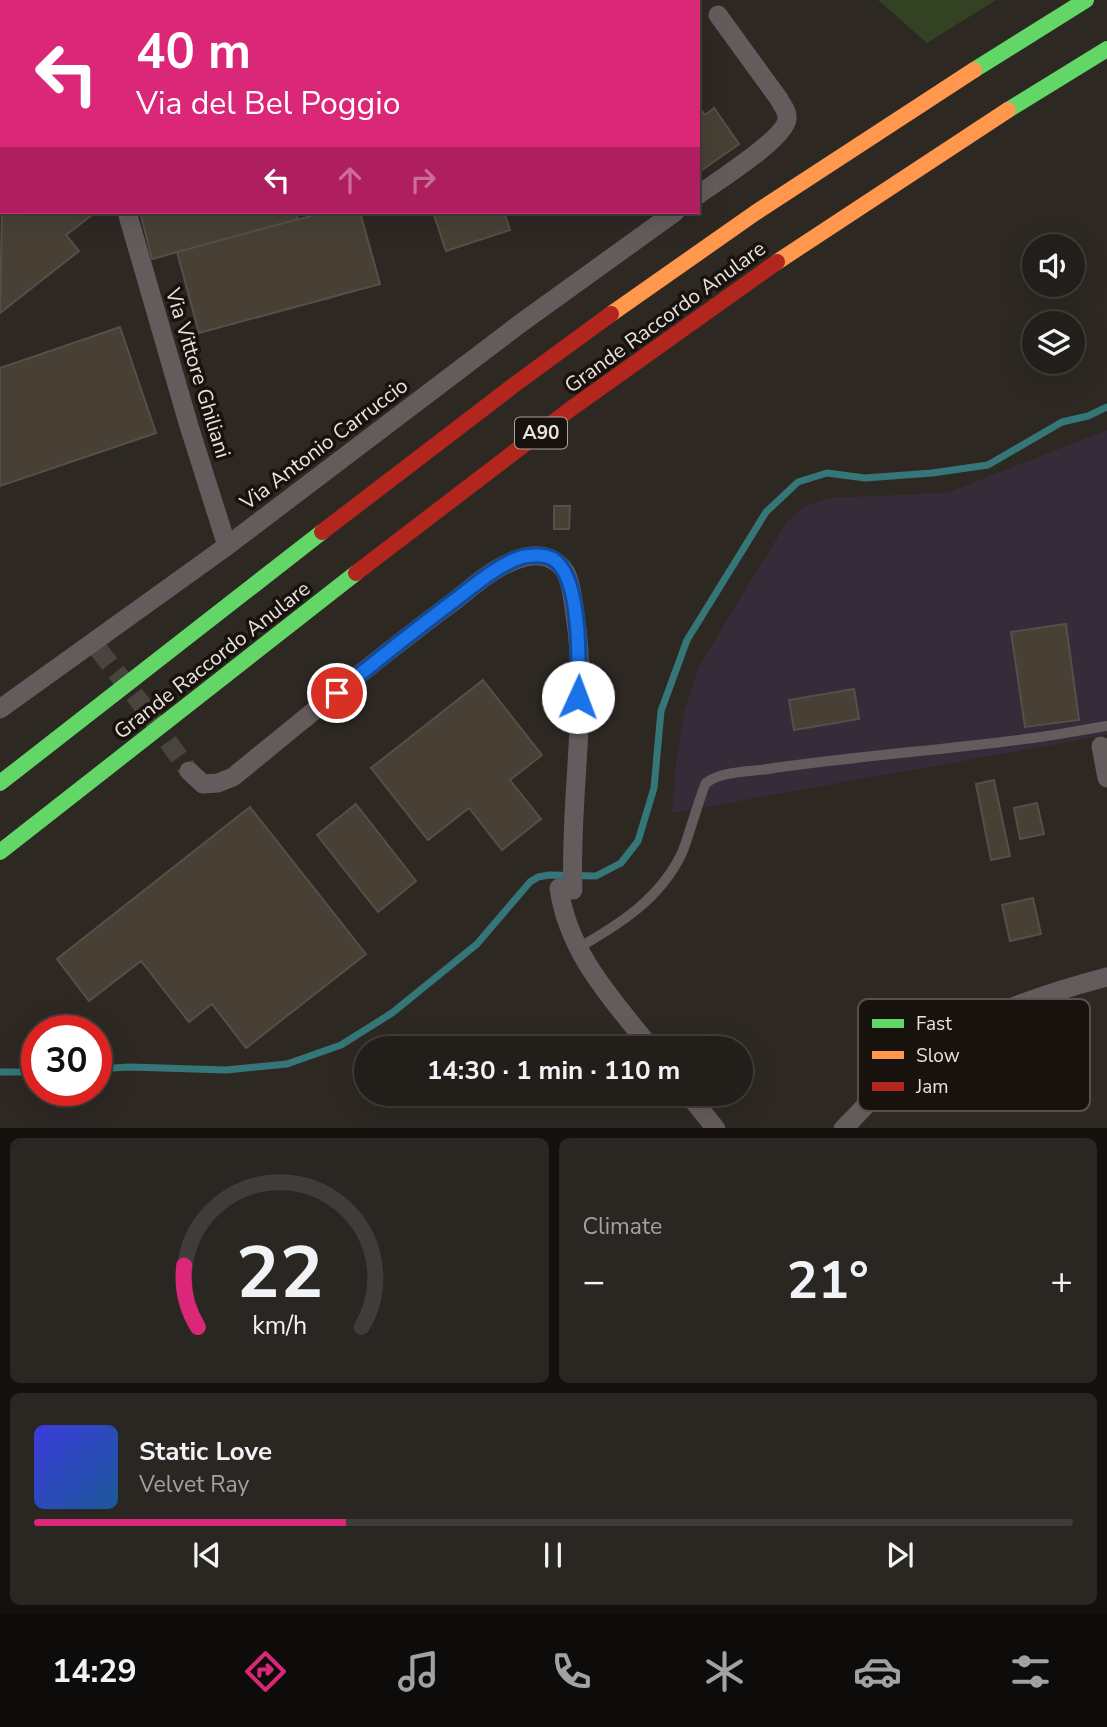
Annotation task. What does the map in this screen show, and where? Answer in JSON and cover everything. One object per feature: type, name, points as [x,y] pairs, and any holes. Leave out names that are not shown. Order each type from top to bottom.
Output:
[{"type":"highway","name":"Grande Raccordo Anulare","points":[[0,783],[437,443],[703,249],[892,121],[1086,0]]},
{"type":"highway","name":"Grande Raccordo Anulare","points":[[0,852],[501,462],[654,350],[823,230],[1107,49]]},
{"type":"street","points":[[700,194],[775,140],[787,120],[779,99],[718,15]]},
{"type":"street","name":"Via Vittore Ghiliani","points":[[128,214],[189,426],[228,546]]},
{"type":"street","name":"Via Antonio Carruccio","points":[[0,709],[95,646],[511,330],[672,214]]},
{"type":"street","points":[[189,771],[204,784],[233,778],[399,642],[495,571],[522,557],[542,555],[553,559],[566,574],[570,584],[580,646],[567,899],[578,948],[599,984],[641,1036]]},
{"type":"street","points":[[1101,746],[1107,778]]},
{"type":"street","points":[[1033,999],[1107,977]]},
{"type":"street","points":[[698,1106],[715,1128]]},
{"type":"street","points":[[844,1128],[861,1111]]},
{"type":"lane","points":[[578,948],[618,926],[655,896],[682,854],[699,808],[701,790],[706,783],[723,776],[826,760],[1033,738],[1107,726]]},
{"type":"shaded area","points":[[1107,430],[1107,735],[672,813],[684,713],[699,666],[787,522],[802,508],[828,498],[947,493]]},
{"type":"green space","points":[[878,0],[996,0],[927,43]]},
{"type":"building","points":[[700,108],[705,115],[714,108],[739,144],[700,171]]},
{"type":"building","points":[[2,214],[93,214],[66,235],[79,251],[0,313]]},
{"type":"building","points":[[141,214],[297,214],[298,219],[152,259]]},
{"type":"building","points":[[319,214],[361,214],[380,284],[199,333],[177,252]]},
{"type":"building","points":[[434,214],[505,214],[510,230],[446,251]]},
{"type":"building","points":[[120,327],[156,433],[0,486],[0,368]]},
{"type":"building","points":[[554,506],[570,506],[569,529],[554,529]]},
{"type":"building","points":[[1066,624],[1079,720],[1025,727],[1011,632]]},
{"type":"building","points":[[483,680],[542,755],[510,780],[541,819],[502,850],[469,808],[428,840],[371,768]]},
{"type":"building","points":[[854,689],[859,719],[794,730],[789,700]]},
{"type":"building","points":[[994,780],[1010,856],[991,860],[976,784]]},
{"type":"building","points":[[1037,803],[1044,834],[1020,839],[1014,808]]},
{"type":"building","points":[[356,804],[416,881],[378,912],[317,835]]},
{"type":"building","points":[[250,807],[366,954],[246,1048],[212,1004],[189,1022],[141,961],[89,1001],[57,959]]},
{"type":"building","points":[[1033,898],[1041,934],[1010,941],[1002,905]]},
{"type":"waterway","points":[[112,1068],[226,1070],[287,1064],[341,1045],[392,1013],[477,944],[530,882],[549,875],[596,876],[621,863],[638,841],[654,788],[661,711],[687,640],[766,512],[798,482],[827,473],[865,478],[988,465],[1062,422],[1088,416],[1107,407]]},
{"type":"waterway","points":[[0,1072],[21,1072]]},
{"type":"tunnel","points":[[98,649],[189,771]]},
{"type":"traffic: fast","points":[[974,70],[1086,0]]},
{"type":"traffic: fast","points":[[1008,110],[1107,49]]},
{"type":"traffic: fast","points":[[0,783],[322,532]]},
{"type":"traffic: fast","points":[[0,852],[356,573]]},
{"type":"traffic: slow","points":[[611,314],[755,213],[974,70]]},
{"type":"traffic: slow","points":[[777,262],[1008,110]]},
{"type":"traffic: jam","points":[[356,573],[572,408],[777,262]]},
{"type":"traffic: jam","points":[[322,532],[611,314]]},
{"type":"route","points":[[337,693],[399,642],[495,571],[522,557],[542,555],[553,559],[560,566],[570,584],[580,646],[578,697]]}]
